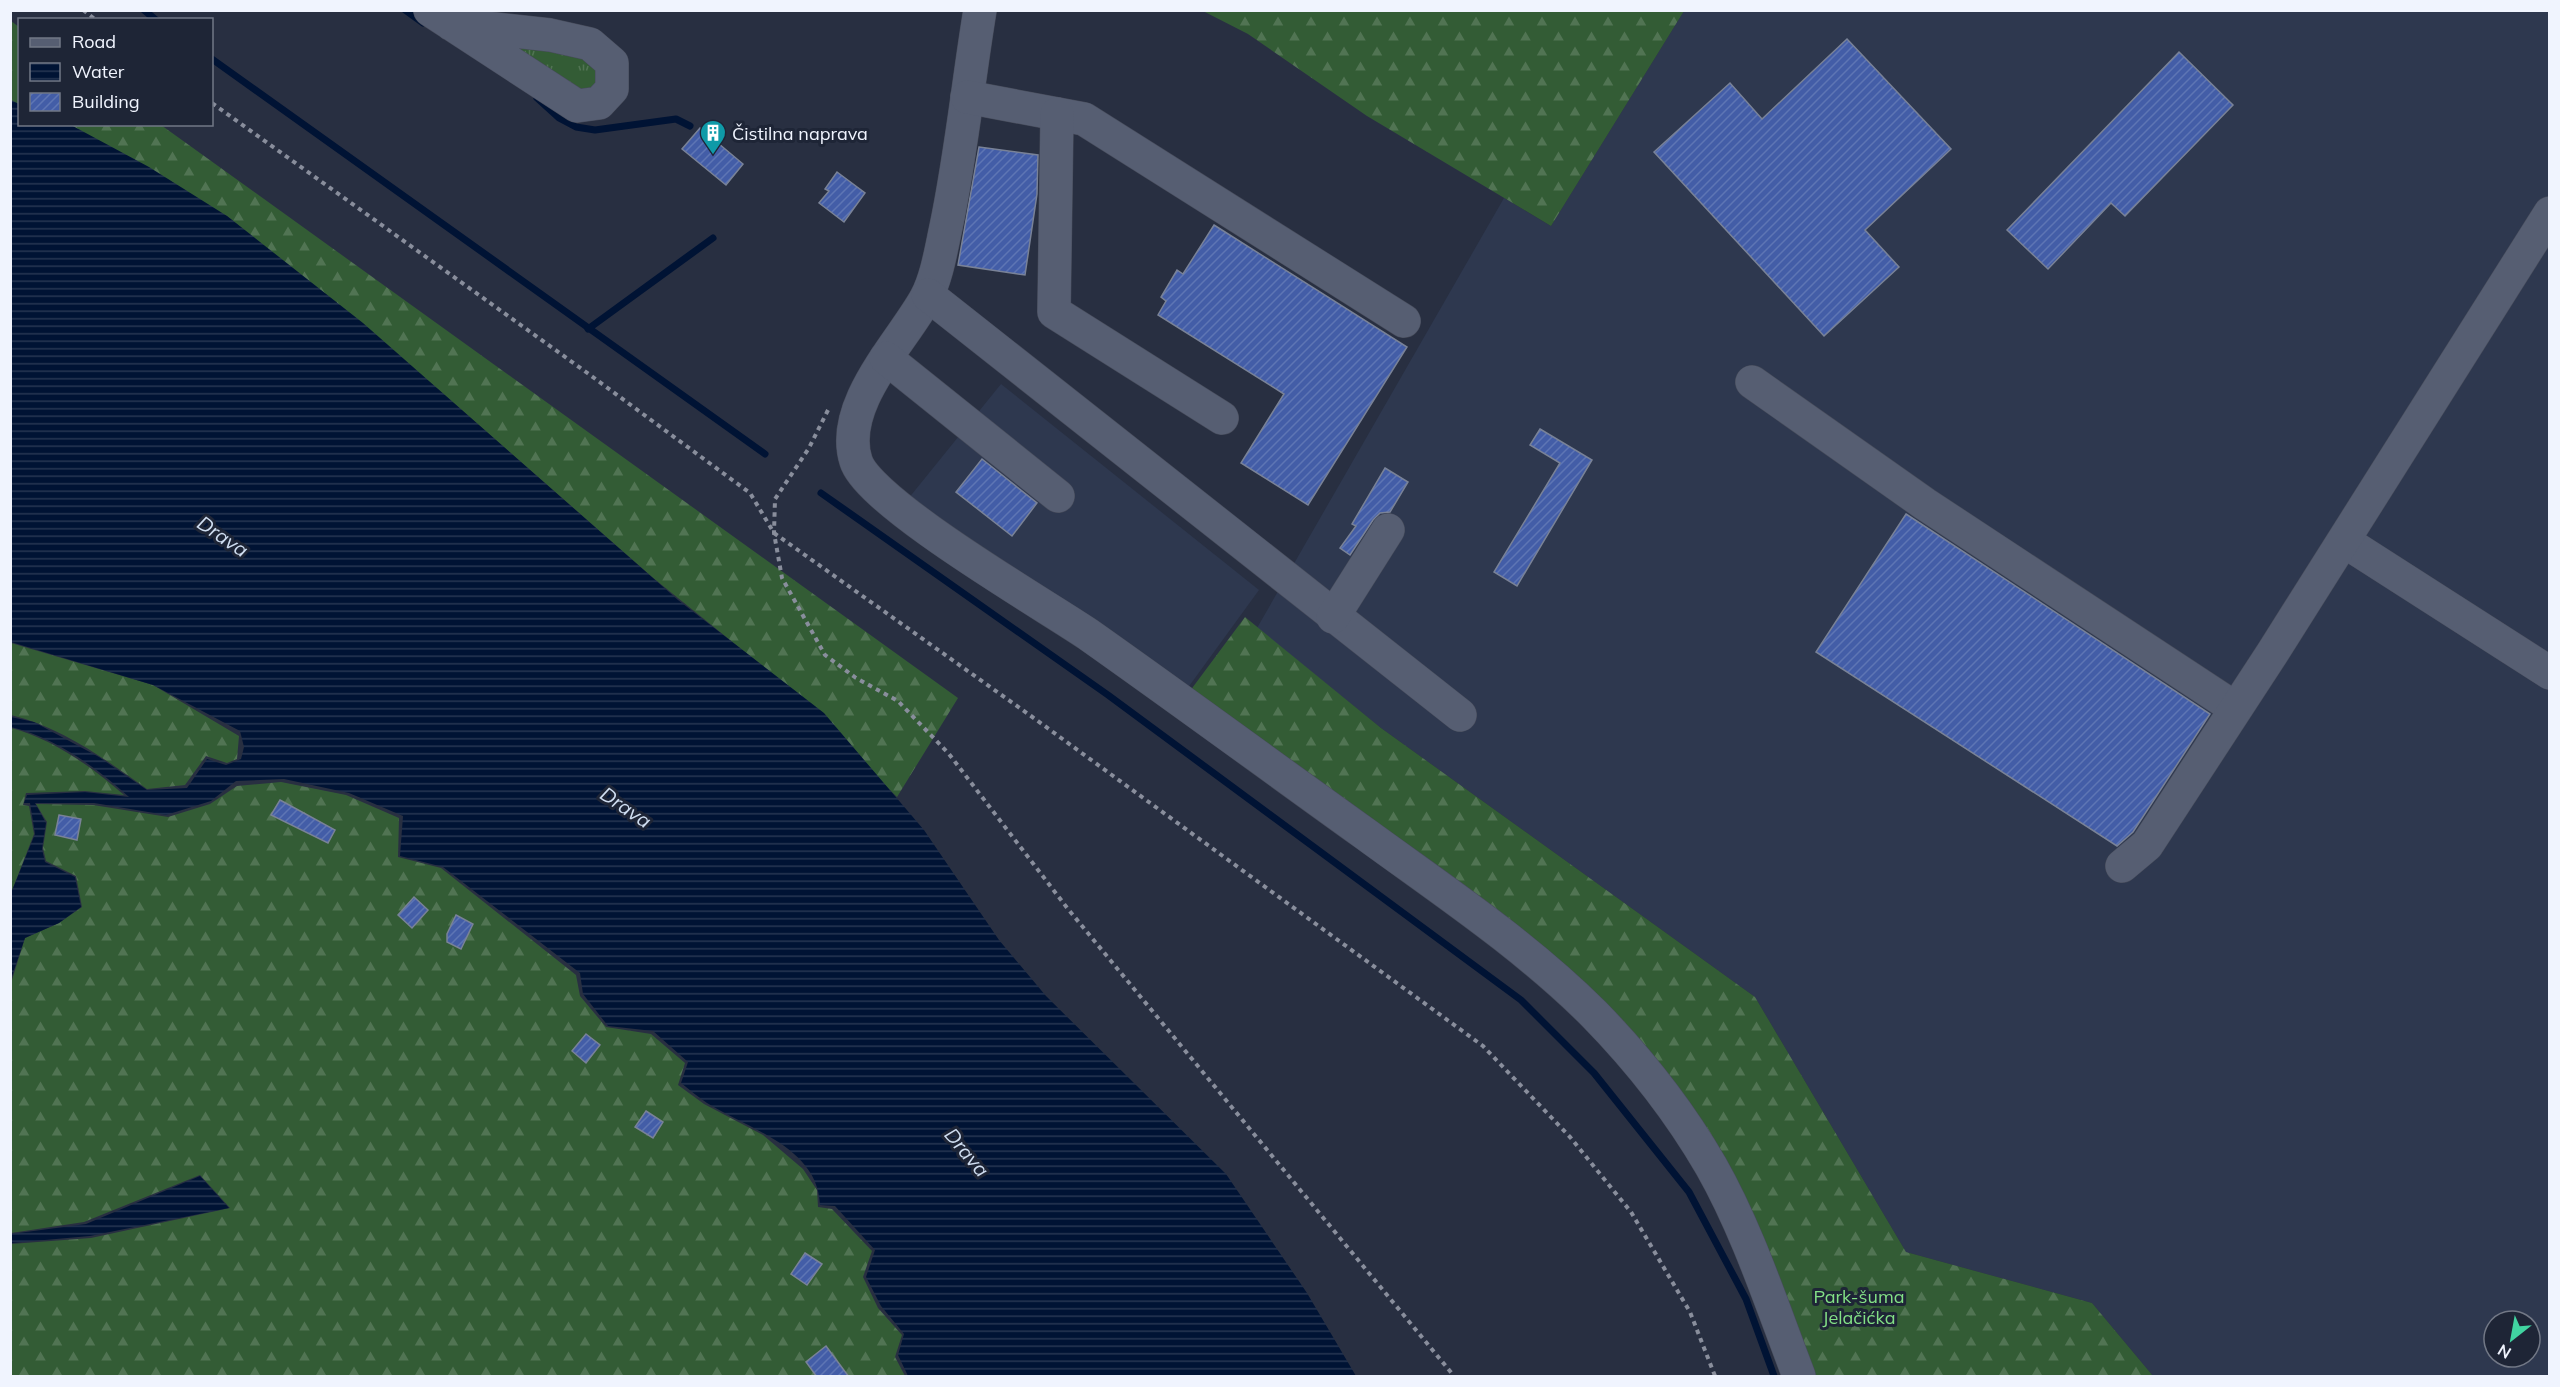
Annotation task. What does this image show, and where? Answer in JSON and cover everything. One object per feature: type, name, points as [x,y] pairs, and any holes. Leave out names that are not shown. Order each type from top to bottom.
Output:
[{"type":"street","points":[[980,10],[952,196],[941,252],[928,295],[886,358],[860,406],[854,437],[856,464],[870,481],[911,518],[1087,633],[1474,912],[1591,1011],[1647,1070],[1713,1169],[1757,1265],[1799,1377]]},
{"type":"street","points":[[967,97],[1084,119],[1404,321]]},
{"type":"street","points":[[1057,114],[1054,312],[1222,418]]},
{"type":"street","points":[[2122,866],[2147,845],[2344,540],[2550,213]]},
{"type":"street","points":[[928,295],[1460,716]]},
{"type":"street","points":[[886,358],[1058,496]]},
{"type":"street","points":[[1752,382],[1925,504],[2235,708]]},
{"type":"street","points":[[1333,617],[1388,530]]},
{"type":"street","points":[[2344,540],[2550,673]]},
{"type":"path","points":[[213,104],[750,493],[774,533],[1031,716],[1483,1046],[1570,1137],[1631,1212],[1690,1312],[1715,1377]]},
{"type":"path","points":[[832,402],[808,448],[775,499],[774,533],[782,579],[825,655],[856,678],[898,701],[949,754],[1068,909],[1454,1377]]},
{"type":"shaded area","points":[[1684,11],[2549,11],[2549,1376],[2153,1376],[2092,1303],[1906,1252],[1755,997],[1381,728],[1257,628],[1504,198],[1551,226]]},
{"type":"shaded area","points":[[1001,384],[1259,590],[1187,689],[908,499]]},
{"type":"green space","points":[[1203,11],[1684,11],[1551,226],[1367,116],[1248,34]]},
{"type":"green space","points":[[11,21],[18,26],[18,119],[11,115]]},
{"type":"green space","points":[[491,40],[583,49],[603,80],[579,96]]},
{"type":"green space","points":[[32,126],[162,126],[958,698],[897,797],[782,682],[652,577],[440,391],[227,216]]},
{"type":"green space","name":"Park-šuma Jelačićka","points":[[1245,617],[1381,728],[1755,997],[1906,1252],[2092,1303],[2153,1376],[1811,1376],[1647,1061],[1187,695]]},
{"type":"green space","points":[[11,643],[153,685],[239,736],[237,759],[227,763],[206,756],[185,785],[147,789],[82,745],[47,727],[11,715]]},
{"type":"green space","points":[[11,728],[42,739],[71,755],[124,795],[85,791],[26,793],[23,805],[29,806],[34,834],[11,893]]},
{"type":"green space","points":[[281,782],[346,795],[399,818],[398,857],[441,868],[576,975],[580,996],[606,1027],[651,1034],[685,1063],[678,1085],[704,1104],[763,1135],[803,1169],[817,1190],[818,1207],[832,1209],[872,1251],[863,1277],[878,1308],[902,1335],[895,1357],[905,1376],[11,1376],[11,1244],[91,1238],[230,1208],[200,1175],[84,1222],[11,1233],[11,983],[25,938],[59,923],[82,907],[76,876],[46,861],[43,848],[47,822],[36,804],[93,805],[168,817],[210,804],[237,786]]},
{"type":"water","name":"Drava","points":[[11,100],[18,104],[18,126],[73,126],[149,167],[227,216],[363,323],[678,600],[824,713],[924,830],[999,940],[1046,996],[1226,1174],[1307,1293],[1356,1376],[908,1376],[898,1355],[904,1334],[881,1306],[866,1277],[875,1250],[835,1206],[820,1205],[816,1185],[807,1168],[794,1154],[760,1131],[707,1103],[681,1083],[688,1062],[653,1031],[608,1026],[583,994],[580,973],[443,867],[400,856],[403,816],[349,793],[284,779],[236,781],[211,801],[166,815],[94,803],[35,803],[46,823],[42,849],[45,862],[75,877],[81,907],[59,923],[25,938],[11,979],[11,893],[35,834],[30,803],[24,803],[27,795],[85,792],[129,797],[74,754],[43,738],[11,727],[11,717],[34,722],[99,757],[147,790],[187,788],[207,759],[226,765],[241,759],[244,747],[240,731],[153,685],[11,642]]},
{"type":"water","points":[[200,1176],[229,1208],[90,1236],[11,1243],[11,1234],[86,1224]]},
{"type":"building","points":[[1847,39],[1951,149],[1865,230],[1899,267],[1824,336],[1654,152],[1730,83],[1762,119]]},
{"type":"building","points":[[2179,52],[2233,105],[2125,216],[2111,203],[2048,269],[2007,230]]},
{"type":"building","name":"Čistilna naprava","points":[[700,128],[743,164],[726,185],[682,149]]},
{"type":"building","points":[[979,147],[1038,155],[1037,194],[1025,275],[958,265]]},
{"type":"building","points":[[837,172],[865,193],[844,222],[819,203],[829,191],[825,189]]},
{"type":"building","points":[[1214,225],[1407,347],[1308,505],[1241,463],[1284,394],[1158,315],[1166,301],[1161,297],[1177,270],[1183,274]]},
{"type":"building","points":[[1540,429],[1592,460],[1517,586],[1494,572],[1560,463],[1530,445]]},
{"type":"building","points":[[982,459],[1037,503],[1012,536],[956,492]]},
{"type":"building","points":[[1385,468],[1408,482],[1390,512],[1380,513],[1373,520],[1350,555],[1340,548],[1356,526],[1352,524]]},
{"type":"building","points":[[1906,514],[2210,714],[2133,832],[2117,846],[1816,652]]},
{"type":"building","points":[[280,800],[335,830],[328,843],[271,815]]},
{"type":"building","points":[[59,815],[81,819],[77,840],[55,835]]},
{"type":"building","points":[[414,897],[428,910],[412,928],[398,915]]},
{"type":"building","points":[[456,915],[473,924],[461,949],[447,942],[447,934]]},
{"type":"building","points":[[586,1034],[600,1045],[586,1063],[572,1051]]},
{"type":"building","points":[[646,1111],[663,1122],[653,1138],[635,1127]]},
{"type":"building","points":[[805,1253],[822,1264],[807,1285],[791,1274]]},
{"type":"building","points":[[826,1346],[849,1377],[817,1377],[806,1362]]},
{"type":"waterway","points":[[144,10],[154,18]]},
{"type":"waterway","points":[[405,10],[423,23]]},
{"type":"waterway","points":[[213,60],[765,454]]},
{"type":"waterway","points":[[537,98],[559,118],[576,127],[595,130],[676,119],[690,126]]},
{"type":"waterway","points":[[588,329],[713,238]]},
{"type":"waterway","points":[[821,493],[1108,695],[1521,1000],[1594,1073],[1689,1192],[1746,1299],[1774,1376]]},
{"type":"place","name":"Čistilna naprava","points":[[713,156]]}]
